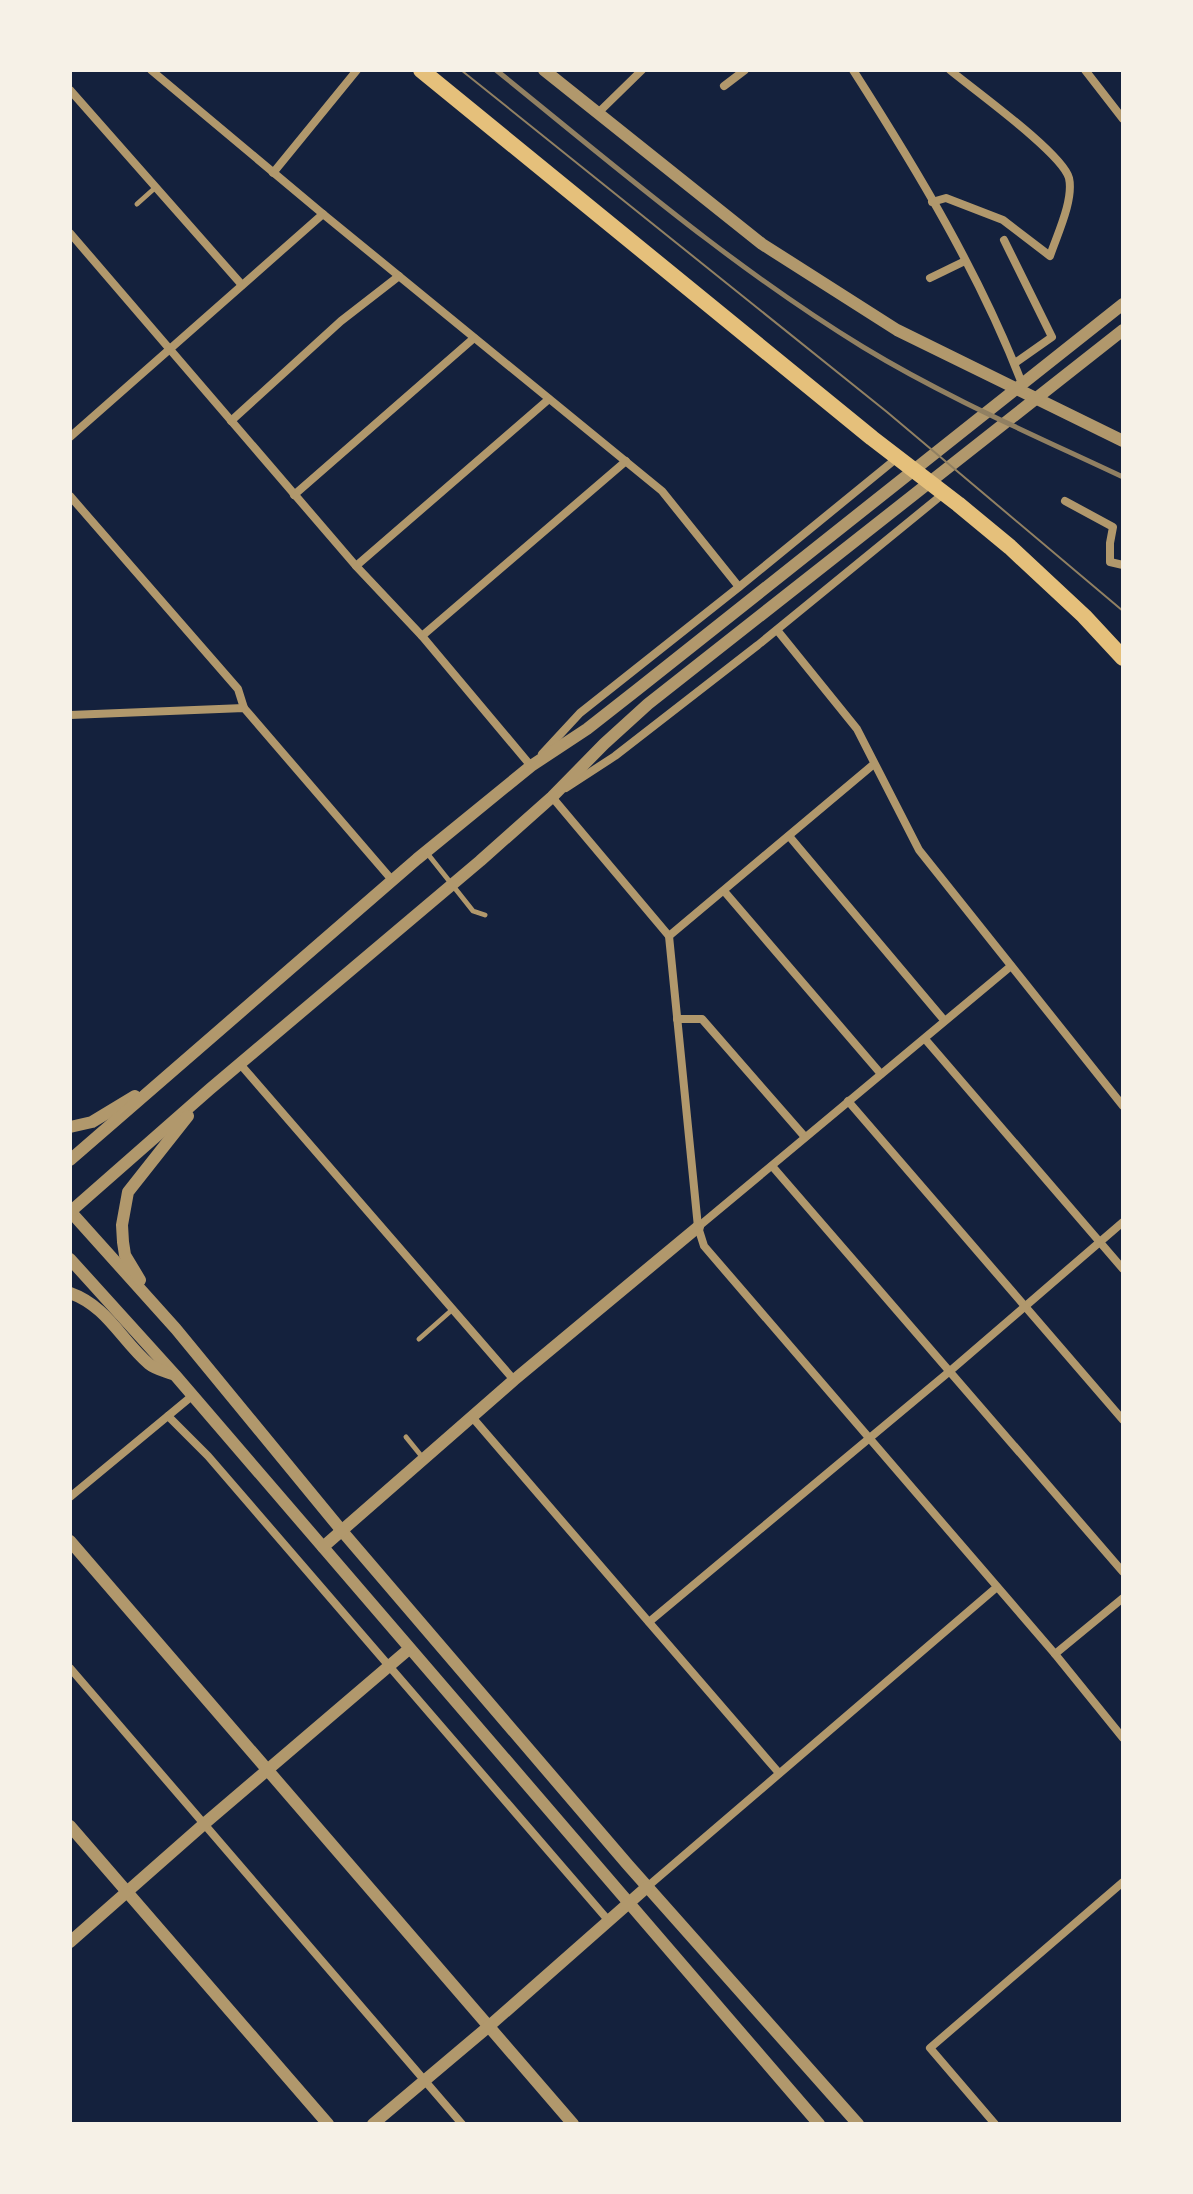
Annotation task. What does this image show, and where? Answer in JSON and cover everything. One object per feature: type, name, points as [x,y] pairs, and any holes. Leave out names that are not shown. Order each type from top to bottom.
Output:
[{"type":"highway","points":[[421,70],[1010,547],[1084,616],[1123,658]]},
{"type":"street","points":[[151,70],[662,491],[739,587]]},
{"type":"street","points":[[273,173],[357,70]]},
{"type":"street","points":[[544,70],[762,244],[897,330],[1123,441]]},
{"type":"street","points":[[598,113],[642,70]]},
{"type":"street","points":[[724,86],[745,70]]},
{"type":"street","points":[[853,70],[981,290],[1027,395]]},
{"type":"street","points":[[932,202],[946,198],[1003,220],[1050,256],[1070,196],[1069,177],[1051,151],[950,70]]},
{"type":"street","points":[[1085,70],[1123,119]]},
{"type":"street","points":[[70,90],[242,285]]},
{"type":"street","points":[[70,437],[323,214]]},
{"type":"street","points":[[70,233],[356,566],[422,636],[531,766]]},
{"type":"street","points":[[1004,240],[1052,337],[1015,363]]},
{"type":"street","points":[[930,278],[965,261]]},
{"type":"street","points":[[231,421],[341,321],[399,276]]},
{"type":"street","points":[[70,1160],[392,880],[531,766],[587,729],[1123,304]]},
{"type":"street","points":[[858,2124],[647,1887],[342,1531],[176,1329],[70,1212],[452,885],[552,797],[648,704],[1123,330]]},
{"type":"street","points":[[294,495],[474,338]]},
{"type":"street","points":[[356,566],[549,399]]},
{"type":"street","points":[[531,766],[580,713],[897,458]]},
{"type":"street","points":[[422,636],[626,461]]},
{"type":"street","points":[[552,797],[615,756],[777,630],[943,494]]},
{"type":"street","points":[[70,496],[238,689],[244,708],[392,880]]},
{"type":"street","points":[[1065,501],[1118,527],[1110,543],[1110,562],[1123,565]]},
{"type":"street","points":[[777,630],[857,729],[919,850],[1123,1106]]},
{"type":"street","points":[[70,715],[244,708]]},
{"type":"street","points":[[669,936],[874,764]]},
{"type":"street","points":[[552,797],[669,936],[698,1227],[704,1246],[1055,1654],[1123,1738]]},
{"type":"street","points":[[789,836],[944,1020]]},
{"type":"street","points":[[724,891],[881,1074]]},
{"type":"street","points":[[323,1547],[514,1380],[1011,966]]},
{"type":"street","points":[[677,1019],[702,1019],[805,1137]]},
{"type":"street","points":[[925,1039],[1123,1269]]},
{"type":"street","points":[[240,1064],[514,1380]]},
{"type":"street","points":[[70,1127],[92,1122],[163,1078]]},
{"type":"street","points":[[176,1329],[125,1255],[124,1208],[128,1192],[135,1182],[210,1089]]},
{"type":"street","points":[[848,1101],[1123,1420]]},
{"type":"street","points":[[772,1166],[1123,1572]]},
{"type":"street","points":[[649,1622],[1123,1222]]},
{"type":"street","points":[[70,1259],[175,1375],[819,2124]]},
{"type":"street","points":[[70,1293],[102,1311],[151,1366],[175,1375]]},
{"type":"street","points":[[70,1497],[192,1396]]},
{"type":"street","points":[[168,1416],[208,1456],[608,1920]]},
{"type":"street","points":[[472,1417],[779,1773]]},
{"type":"street","points":[[70,1541],[573,2124]]},
{"type":"street","points":[[373,2124],[997,1587]]},
{"type":"street","points":[[1055,1654],[1123,1598]]},
{"type":"street","points":[[70,1942],[409,1649]]},
{"type":"street","points":[[70,1668],[462,2124]]},
{"type":"street","points":[[70,1826],[328,2124]]},
{"type":"street","points":[[995,2124],[930,2048],[1123,1882]]},
{"type":"lane","points":[[137,204],[156,187]]},
{"type":"lane","points":[[426,852],[473,911],[485,915]]},
{"type":"lane","points":[[419,1339],[453,1309]]},
{"type":"lane","points":[[406,1437],[424,1459]]},
{"type":"tram line","points":[[461,70],[887,412],[1123,611]]},
{"type":"railway","points":[[496,70],[721,250],[814,316],[926,383],[1123,477]]}]
